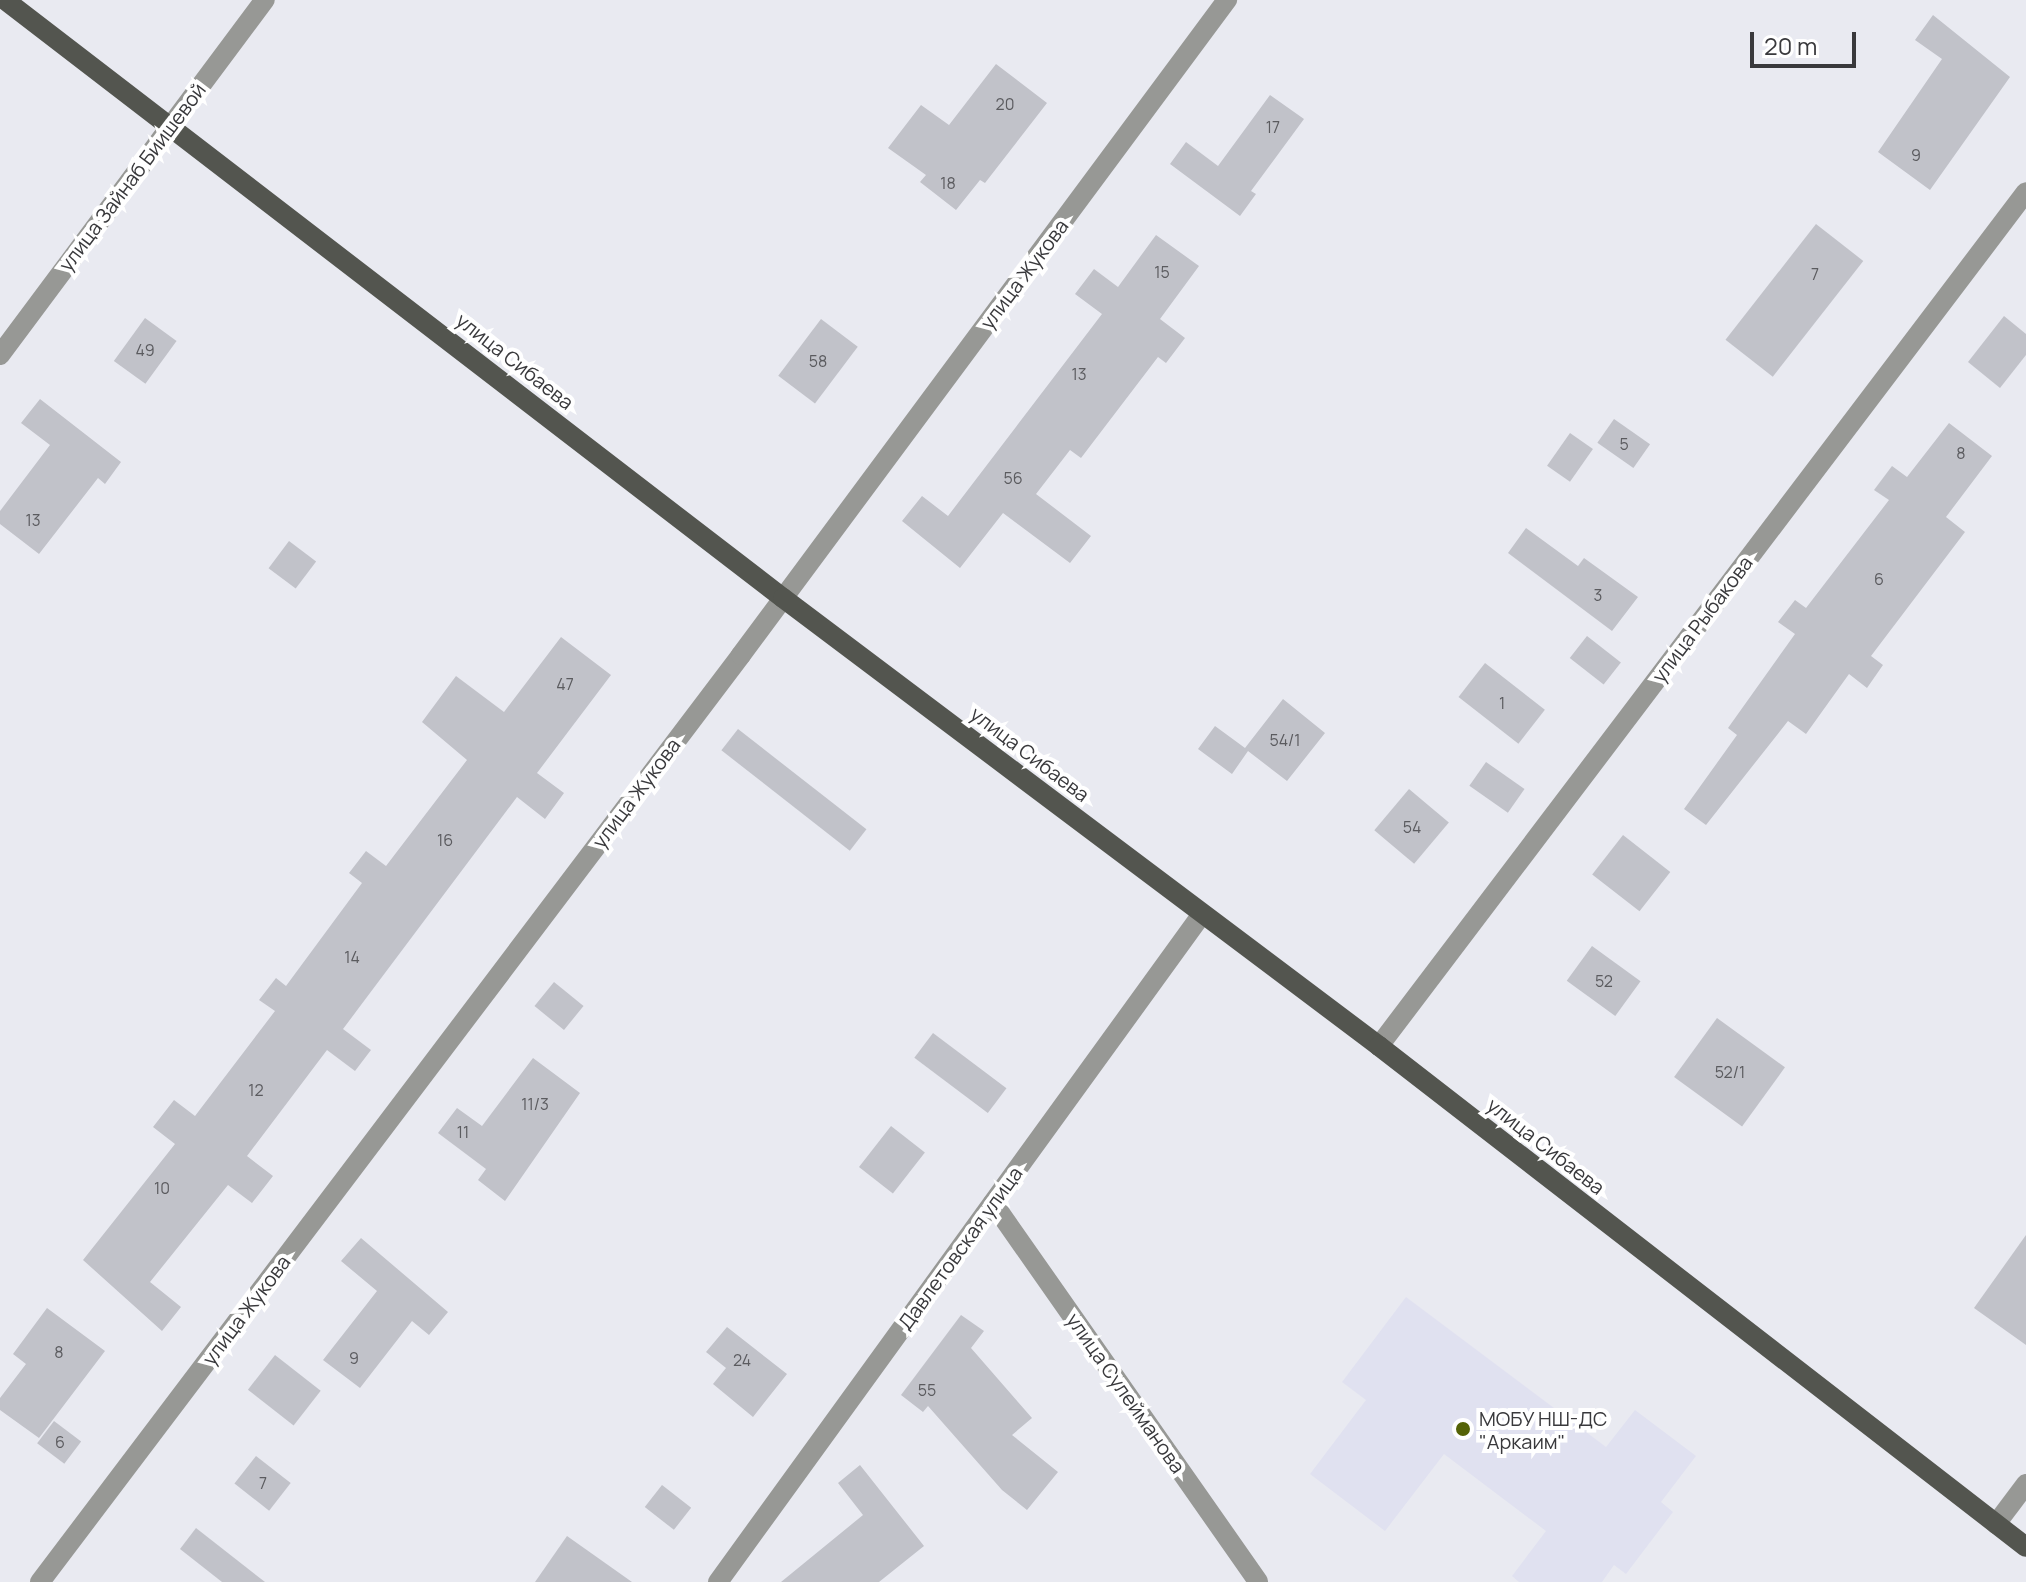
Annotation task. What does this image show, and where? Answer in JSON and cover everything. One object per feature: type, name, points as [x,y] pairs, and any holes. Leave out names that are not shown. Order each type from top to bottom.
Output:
[{"type":"main road","name":"улица Сибаева","points":[[5,0],[783,598],[1379,1046],[2026,1547]]},
{"type":"street","name":"улица Зайнаб Биишевой","points":[[0,355],[265,0]]},
{"type":"street","name":"улица Жукова","points":[[40,1582],[783,598],[1227,0]]},
{"type":"street","name":"улица Рыбакова","points":[[1379,1046],[2026,192]]},
{"type":"street","name":"Давлетовская улица","points":[[718,1582],[1202,914]]},
{"type":"street","name":"улица Сулейманова","points":[[993,1203],[1258,1582]]},
{"type":"street","points":[[1996,1524],[2026,1484]]},
{"type":"shaded area","name":"МОБУ НШ-ДС \"Аркаим\"","points":[[1406,1297],[1606,1447],[1635,1410],[1696,1456],[1661,1502],[1673,1512],[1626,1574],[1614,1565],[1602,1582],[1519,1582],[1512,1576],[1546,1531],[1444,1454],[1385,1531],[1310,1474],[1366,1400],[1342,1382]]},
{"type":"building","points":[[1933,15],[2010,77],[1930,190],[1878,152],[1942,59],[1915,40]]},
{"type":"building","points":[[996,64],[1047,103],[985,183],[980,180],[956,210],[920,182],[926,175],[888,148],[921,105],[949,125]]},
{"type":"building","points":[[1270,95],[1304,119],[1251,191],[1256,194],[1240,216],[1170,164],[1186,142],[1218,166]]},
{"type":"building","points":[[1816,224],[1863,261],[1773,377],[1725,340]]},
{"type":"building","points":[[1156,235],[1199,266],[1160,319],[1185,338],[1166,363],[1158,357],[1081,458],[1070,450],[1036,494],[1091,536],[1070,563],[1003,513],[960,568],[902,521],[922,496],[948,516],[1102,314],[1075,294],[1094,269],[1118,287]]},
{"type":"building","points":[[2004,316],[2026,334],[2026,355],[2000,388],[1968,362]]},
{"type":"building","points":[[145,318],[177,341],[145,384],[114,361]]},
{"type":"building","points":[[821,319],[858,347],[815,403],[778,376]]},
{"type":"building","points":[[40,399],[121,462],[105,484],[98,478],[39,554],[0,524],[0,511],[50,445],[21,423]]},
{"type":"building","points":[[1614,419],[1650,444],[1633,468],[1597,443]]},
{"type":"building","points":[[1949,423],[1992,456],[1946,517],[1965,532],[1871,656],[1883,665],[1867,688],[1849,674],[1806,734],[1788,721],[1706,825],[1684,809],[1737,735],[1728,728],[1795,634],[1778,622],[1795,600],[1806,608],[1889,500],[1874,490],[1892,466],[1907,477]]},
{"type":"building","points":[[1570,433],[1593,449],[1570,482],[1547,466]]},
{"type":"building","points":[[1526,528],[1578,566],[1584,558],[1638,597],[1612,631],[1508,553]]},
{"type":"building","points":[[289,541],[316,561],[296,589],[269,568]]},
{"type":"building","points":[[1587,636],[1621,662],[1604,685],[1570,658]]},
{"type":"building","points":[[561,637],[611,675],[537,773],[564,793],[545,819],[517,797],[343,1029],[371,1050],[355,1071],[327,1050],[247,1156],[273,1176],[252,1203],[228,1185],[150,1282],[181,1307],[162,1331],[83,1260],[175,1144],[153,1127],[174,1100],[195,1116],[275,1011],[259,1000],[276,978],[286,986],[362,883],[349,873],[366,851],[386,866],[467,760],[422,722],[456,676],[504,712]]},
{"type":"building","points":[[1485,663],[1545,710],[1518,744],[1459,697]]},
{"type":"building","points":[[1283,699],[1325,733],[1287,781],[1248,751],[1232,774],[1198,749],[1215,726],[1245,748]]},
{"type":"building","points":[[738,729],[866,829],[850,851],[721,750]]},
{"type":"building","points":[[1486,762],[1525,789],[1508,813],[1469,786]]},
{"type":"building","points":[[1409,789],[1449,822],[1414,864],[1374,830]]},
{"type":"building","points":[[1623,835],[1670,872],[1639,911],[1592,874]]},
{"type":"building","points":[[1592,946],[1641,981],[1615,1016],[1567,981]]},
{"type":"building","points":[[554,982],[584,1006],[564,1030],[534,1006]]},
{"type":"building","points":[[1717,1018],[1785,1067],[1742,1126],[1674,1077]]},
{"type":"building","points":[[933,1033],[1006,1088],[988,1113],[914,1058]]},
{"type":"building","points":[[533,1058],[580,1093],[505,1201],[478,1180],[486,1169],[438,1133],[457,1108],[482,1126]]},
{"type":"building","points":[[891,1126],[925,1152],[893,1193],[859,1167]]},
{"type":"building","points":[[2026,1235],[2026,1345],[1974,1308]]},
{"type":"building","points":[[361,1238],[448,1312],[429,1335],[412,1321],[360,1388],[323,1360],[377,1291],[341,1261]]},
{"type":"building","points":[[47,1308],[105,1351],[39,1438],[0,1410],[0,1398],[26,1364],[13,1354]]},
{"type":"building","points":[[961,1315],[984,1331],[971,1348],[1032,1418],[1012,1435],[1058,1472],[1027,1510],[1002,1490],[928,1406],[923,1412],[901,1395]]},
{"type":"building","points":[[727,1327],[787,1374],[753,1417],[713,1384],[726,1368],[706,1352]]},
{"type":"building","points":[[275,1355],[321,1391],[294,1425],[248,1390]]},
{"type":"building","points":[[54,1421],[81,1441],[64,1464],[37,1443]]},
{"type":"building","points":[[256,1456],[291,1483],[269,1511],[234,1484]]},
{"type":"building","points":[[860,1465],[924,1546],[879,1582],[781,1582],[863,1515],[838,1483]]},
{"type":"building","points":[[662,1485],[691,1508],[674,1530],[645,1507]]},
{"type":"building","points":[[196,1528],[265,1582],[222,1582],[180,1549]]},
{"type":"building","points":[[567,1536],[632,1582],[535,1582]]},
{"type":"place","name":"МОБУ НШ-ДС \"Аркаим\"","points":[[1463,1429]]}]
